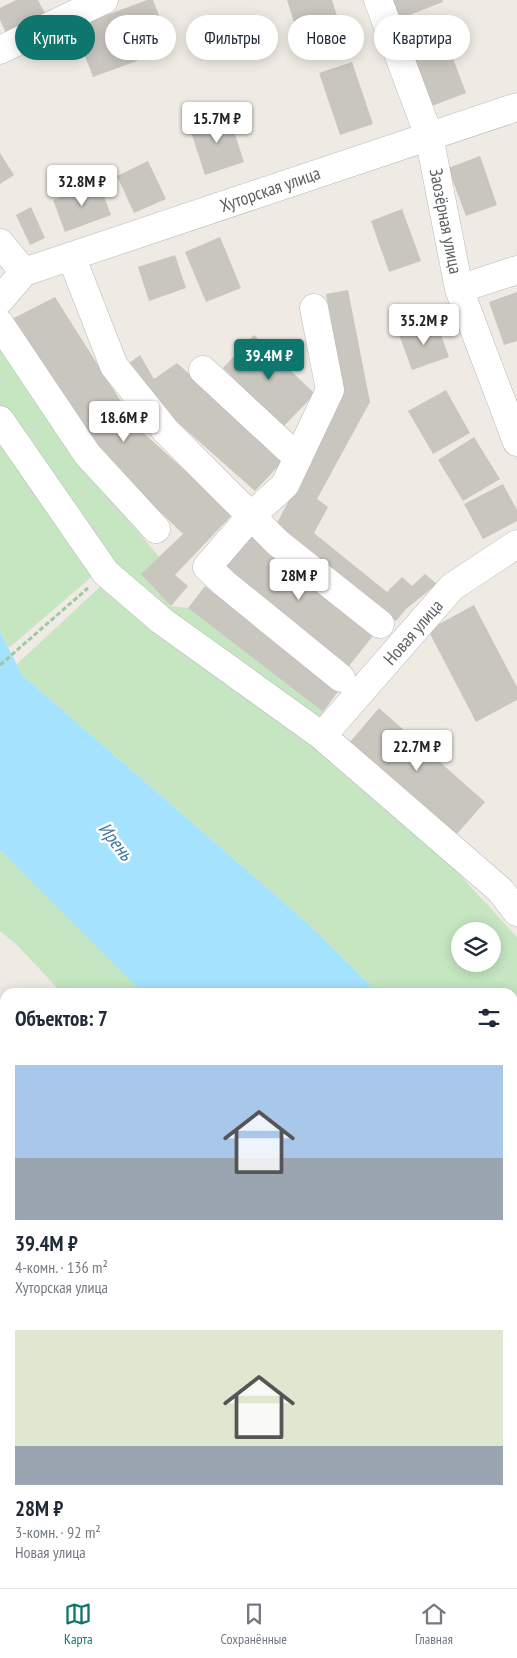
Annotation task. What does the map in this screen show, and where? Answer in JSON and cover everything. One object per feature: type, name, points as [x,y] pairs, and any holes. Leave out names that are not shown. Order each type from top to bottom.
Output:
[{"type":"street","points":[[0,50],[104,0]]},
{"type":"street","name":"Заозёрная улица","points":[[378,0],[429,136],[459,289],[517,442]]},
{"type":"street","name":"Хуторская улица","points":[[24,272],[517,106]]},
{"type":"street","points":[[0,243],[24,272],[0,300]]},
{"type":"street","points":[[71,256],[114,366],[166,431],[278,543],[380,624]]},
{"type":"street","points":[[459,289],[517,270]]},
{"type":"street","points":[[314,308],[330,390],[285,485],[251,516],[207,567],[341,678]]},
{"type":"street","points":[[0,324],[87,454],[156,529]]},
{"type":"street","points":[[202,370],[298,458]]},
{"type":"street","points":[[0,420],[106,573],[162,621],[322,736],[508,886],[517,912]]},
{"type":"street","name":"Новая улица","points":[[322,736],[452,587],[517,544]]},
{"type":"path","points":[[0,665],[106,573]]},
{"type":"green space","points":[[0,340],[79,460],[159,557],[142,574],[171,606],[188,608],[323,712],[323,720],[318,726],[107,567],[0,412]]},
{"type":"green space","points":[[0,435],[97,572],[9,648],[0,631]]},
{"type":"green space","points":[[102,585],[291,724],[447,861],[517,937],[517,988],[373,988],[304,920],[22,675],[17,664]]},
{"type":"green space","points":[[0,850],[138,988],[57,988],[17,945],[0,931]]},
{"type":"water","name":"Ирень","points":[[0,631],[22,675],[304,920],[373,988],[138,988],[0,850]]},
{"type":"building","points":[[16,0],[38,0],[46,15],[15,15],[15,36],[9,39],[0,20],[0,8]]},
{"type":"building","points":[[147,0],[153,0],[159,15],[106,15]]},
{"type":"building","points":[[287,0],[332,0],[337,15],[292,15]]},
{"type":"building","points":[[392,0],[442,0],[443,2],[409,15],[398,15]]},
{"type":"building","points":[[105,16],[105,60],[137,61],[93,77],[87,60],[95,60],[95,19]]},
{"type":"building","points":[[415,60],[454,60],[466,93],[432,106]]},
{"type":"building","points":[[352,62],[373,124],[340,135],[319,73]]},
{"type":"building","points":[[228,113],[244,162],[205,175],[189,126]]},
{"type":"building","points":[[0,153],[14,175],[0,184]]},
{"type":"building","points":[[480,156],[497,205],[466,216],[448,168]]},
{"type":"building","points":[[148,161],[166,199],[134,213],[117,176]]},
{"type":"building","points":[[99,183],[111,215],[65,232],[53,200]]},
{"type":"building","points":[[31,207],[45,238],[30,245],[16,215]]},
{"type":"building","points":[[402,209],[421,261],[389,272],[371,221]]},
{"type":"building","points":[[220,237],[241,288],[206,302],[185,252]]},
{"type":"building","points":[[175,255],[186,288],[149,301],[138,267]]},
{"type":"building","points":[[348,290],[370,402],[317,499],[328,507],[314,533],[387,592],[402,577],[412,586],[425,574],[437,584],[406,609],[396,621],[299,554],[304,547],[277,523],[339,405],[342,388],[326,294]]},
{"type":"building","points":[[517,292],[517,341],[504,345],[489,302]]},
{"type":"building","points":[[55,297],[137,427],[233,514],[175,575],[188,586],[171,606],[141,574],[183,534],[100,454],[12,319]]},
{"type":"building","points":[[436,321],[449,357],[412,370],[399,335]]},
{"type":"building","points":[[254,335],[315,394],[283,427],[223,368]]},
{"type":"building","points":[[140,355],[154,379],[177,363],[285,459],[255,491],[143,392],[125,366]]},
{"type":"building","points":[[446,390],[470,433],[433,454],[408,411]]},
{"type":"building","points":[[474,437],[500,479],[463,501],[438,460]]},
{"type":"building","points":[[503,484],[517,510],[517,521],[483,539],[464,504]]},
{"type":"building","points":[[254,532],[376,632],[345,671],[222,571]]},
{"type":"building","points":[[205,586],[339,690],[323,712],[188,608]]},
{"type":"building","points":[[474,605],[517,687],[517,700],[476,722],[428,630]]},
{"type":"building","points":[[379,708],[485,802],[456,835],[350,742]]}]
